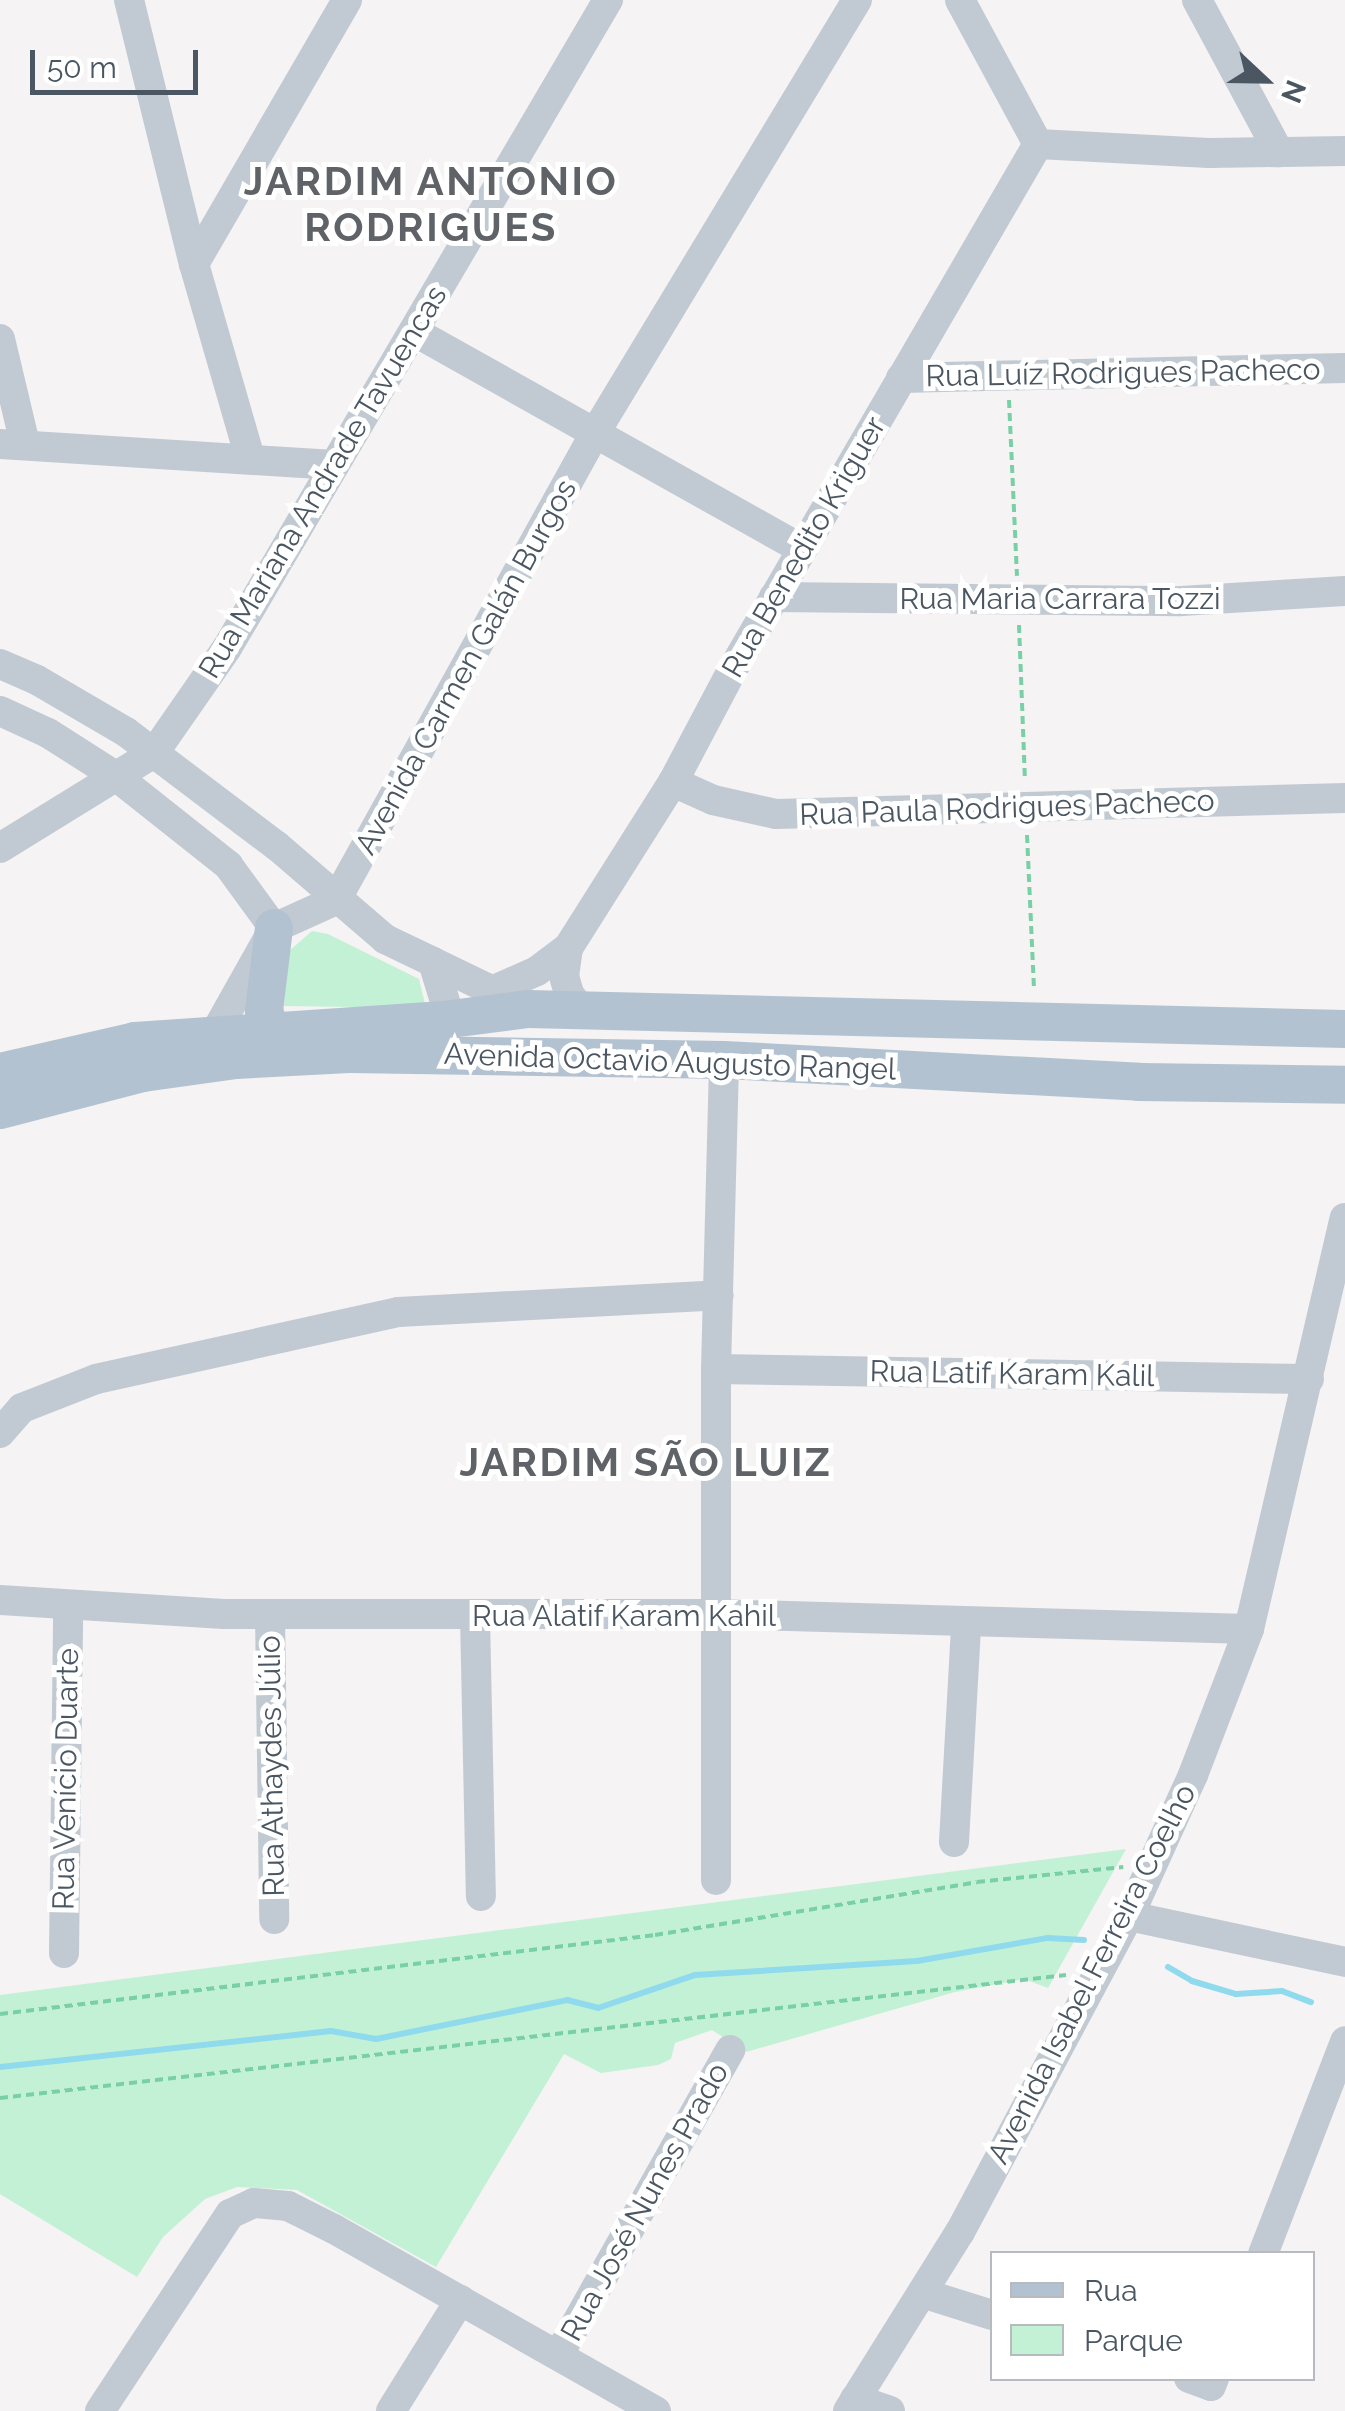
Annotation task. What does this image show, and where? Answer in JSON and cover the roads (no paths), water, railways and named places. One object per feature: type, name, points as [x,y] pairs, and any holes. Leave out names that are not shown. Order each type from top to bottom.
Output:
[{"type":"main road","points":[[274,928],[264,998],[271,1031],[286,1044],[349,1054],[417,1040],[443,1020]]},
{"type":"main road","name":"Avenida Octavio Augusto Rangel","points":[[0,1072],[135,1040],[443,1020],[528,1008],[1345,1029]]},
{"type":"main road","name":"Avenida Octavio Augusto Rangel","points":[[0,1110],[142,1073],[236,1060],[349,1054],[724,1060],[1138,1082],[1345,1085]]},
{"type":"street","points":[[129,0],[194,264],[250,458]]},
{"type":"street","points":[[194,264],[347,0]]},
{"type":"street","name":"Rua Mariana Andrade Tavuencas","points":[[154,754],[226,648],[608,0]]},
{"type":"street","name":"Avenida Carmen Galán Burgos","points":[[336,900],[595,433],[857,0]]},
{"type":"street","points":[[960,0],[1038,144],[1345,151]]},
{"type":"street","points":[[1197,0],[1279,152]]},
{"type":"street","name":"Rua Benedito Kriguer","points":[[494,990],[537,971],[568,948],[673,782],[802,549],[1038,144]]},
{"type":"street","points":[[415,332],[802,549]]},
{"type":"street","points":[[0,339],[13,444],[334,465]]},
{"type":"street","name":"Rua Luíz Rodrigues Pacheco","points":[[901,378],[1345,368]]},
{"type":"street","name":"Rua Maria Carrara Tozzi","points":[[774,598],[1181,601],[1345,591]]},
{"type":"street","points":[[0,664],[37,680],[154,754],[276,846],[385,939],[528,1008]]},
{"type":"street","points":[[0,711],[48,732],[117,777],[228,865],[274,928]]},
{"type":"street","points":[[0,848],[154,754]]},
{"type":"street","name":"Rua Paula Rodrigues Pacheco","points":[[673,782],[714,800],[776,814],[1345,798]]},
{"type":"street","points":[[214,1035],[274,928],[336,900]]},
{"type":"street","points":[[568,948],[564,976],[569,994],[582,1012]]},
{"type":"street","points":[[433,962],[448,1011],[443,1020]]},
{"type":"street","points":[[716,1880],[716,1369],[724,1060]]},
{"type":"street","name":"Avenida Isabel Ferreira Coelho","points":[[852,2405],[960,2232],[1129,1916],[1194,1775],[1249,1629],[1345,1218]]},
{"type":"street","points":[[0,1433],[22,1408],[96,1380],[398,1312],[720,1296]]},
{"type":"street","name":"Rua Latif Karam Kalil","points":[[716,1369],[1309,1379]]},
{"type":"street","name":"Rua Alatif Karam Kahil","points":[[0,1600],[270,1614],[714,1614],[1249,1629]]},
{"type":"street","name":"Rua Venício Duarte","points":[[64,1953],[68,1605]]},
{"type":"street","name":"Rua Athaydes Júlio","points":[[270,1614],[274,1919]]},
{"type":"street","points":[[475,1616],[480,1896]]},
{"type":"street","points":[[954,1842],[966,1624]]},
{"type":"street","points":[[1129,1916],[1345,1962]]},
{"type":"street","points":[[1264,2251],[1344,2042]]},
{"type":"street","name":"Rua José Nunes Prado","points":[[560,2354],[730,2050]]},
{"type":"street","points":[[100,2411],[230,2214],[254,2202],[288,2206],[560,2354],[656,2411]]},
{"type":"street","points":[[922,2293],[990,2315]]},
{"type":"street","points":[[391,2411],[460,2300]]},
{"type":"street","points":[[852,2405],[890,2411]]},
{"type":"waterway","points":[[0,2067],[331,2031],[376,2039],[567,2000],[598,2008],[695,1975],[917,1961],[1048,1938],[1084,1940]]},
{"type":"waterway","points":[[1168,1967],[1192,1981],[1236,1994],[1282,1991],[1311,2002]]},
{"type":"district","name":"JARDIM ANTONIO RODRIGUES","points":[[431,204]]},
{"type":"district","name":"JARDIM SÃO LUIZ","points":[[646,1462]]}]
